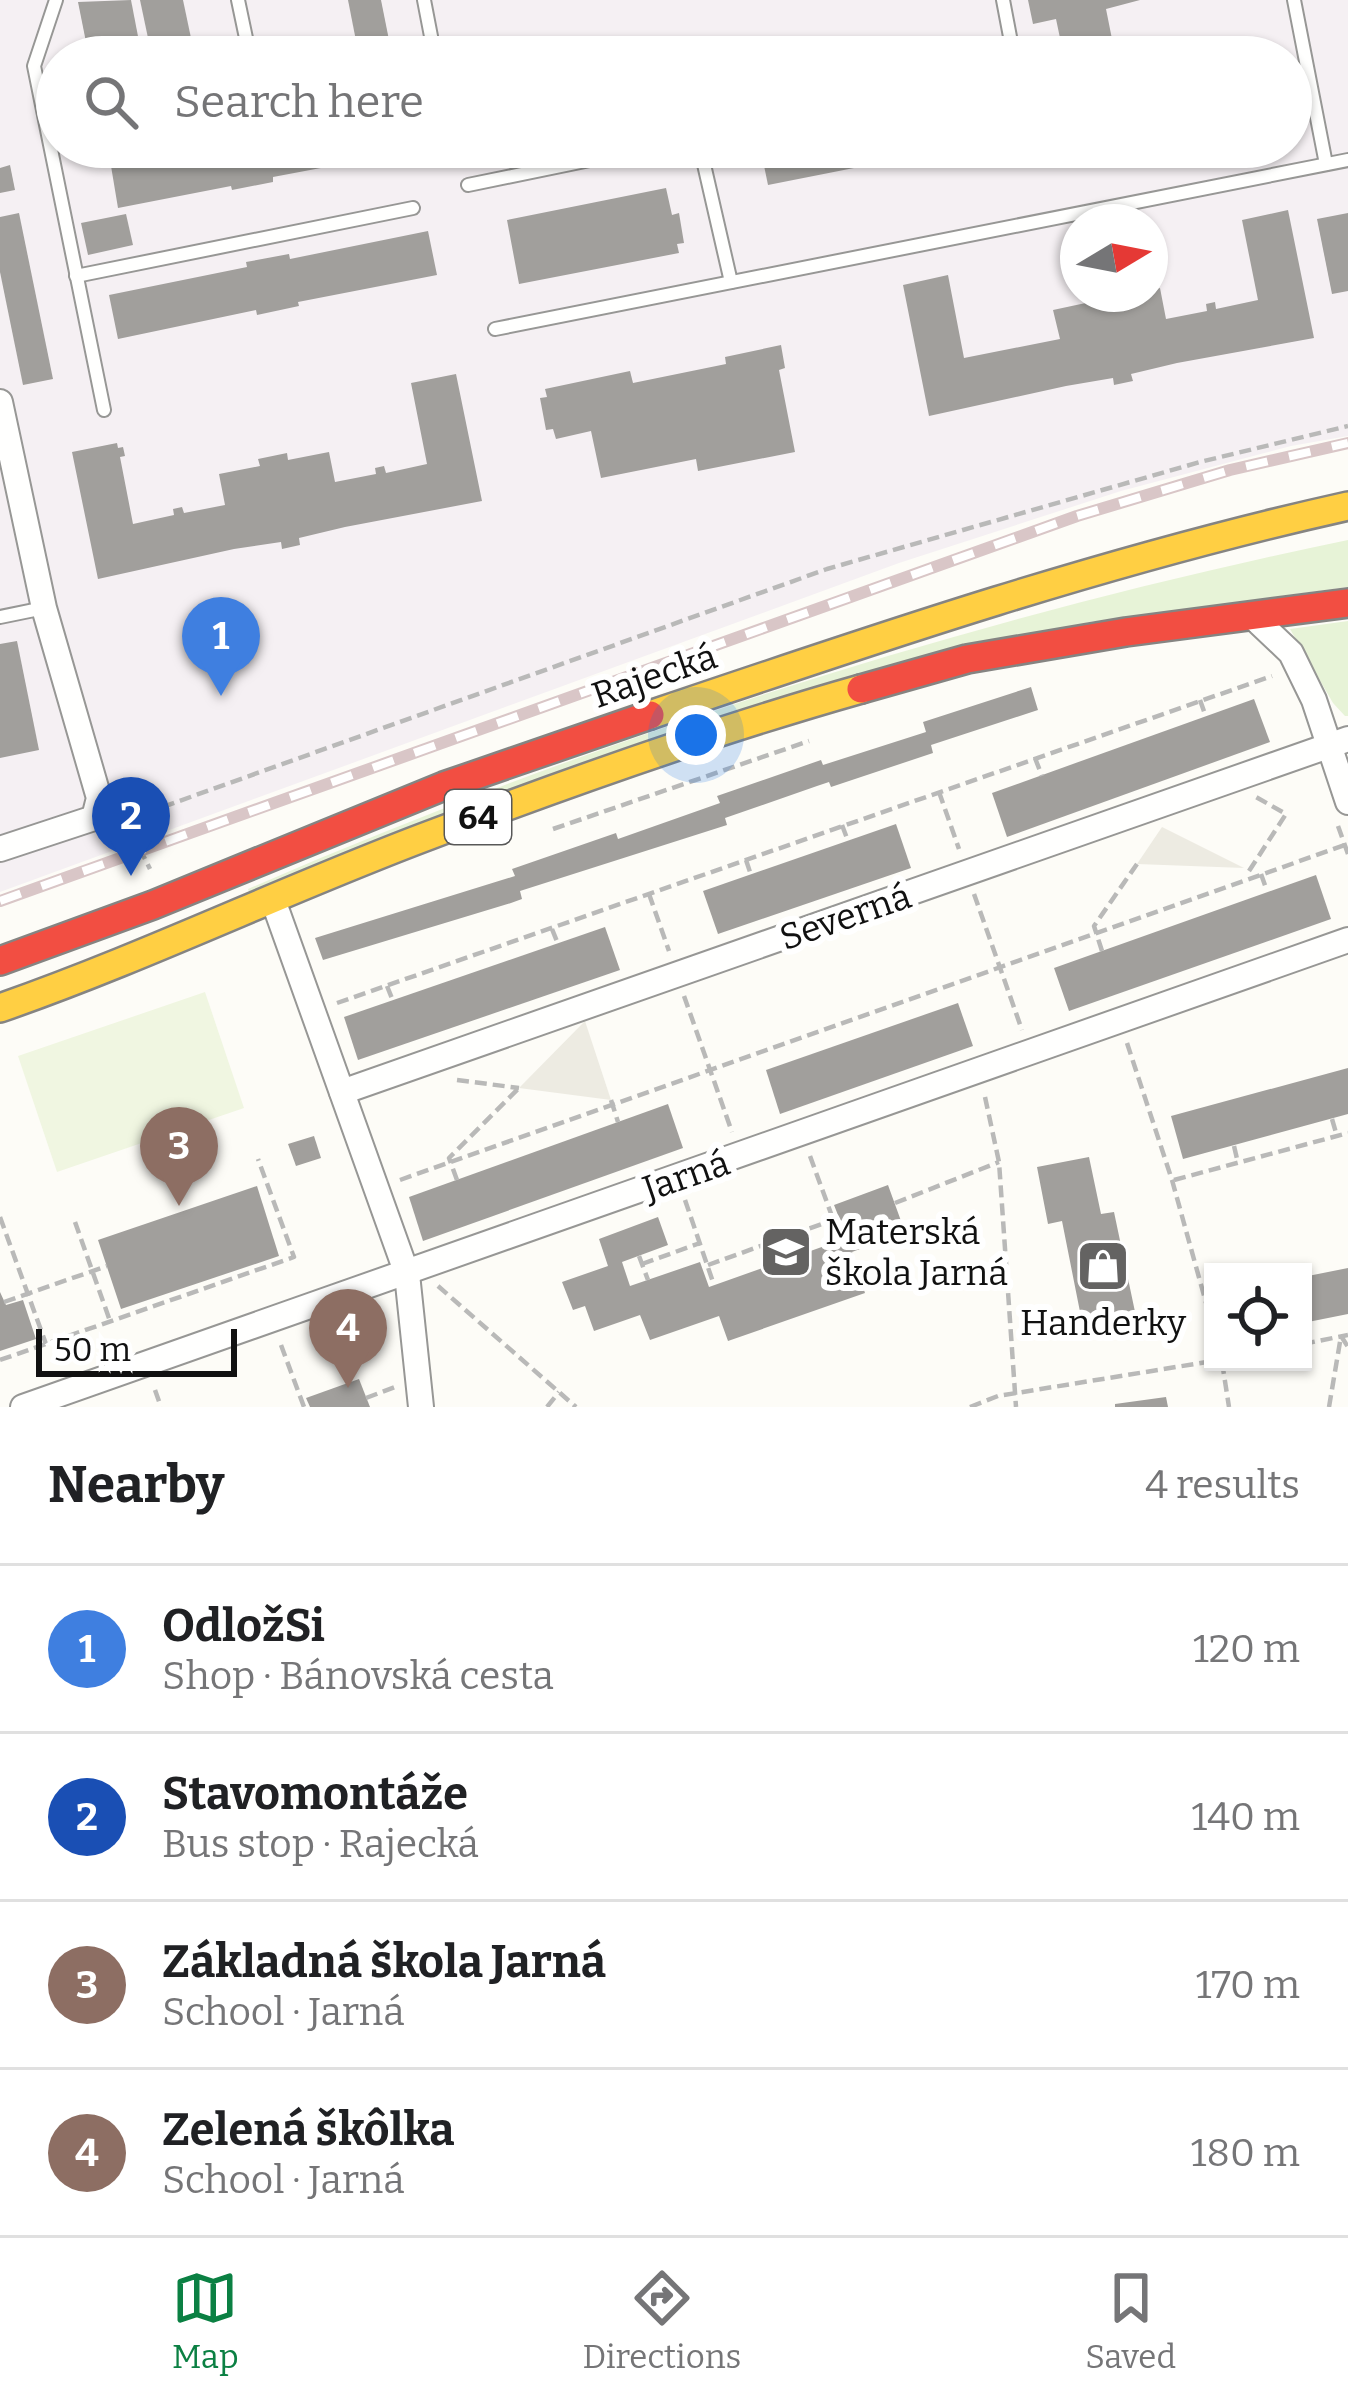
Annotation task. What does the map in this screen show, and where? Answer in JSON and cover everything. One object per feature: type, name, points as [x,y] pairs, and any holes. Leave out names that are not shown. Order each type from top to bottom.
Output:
[{"type":"main road","name":"Rajecká","points":[[0,961],[147,909],[405,801],[885,634],[1139,556],[1348,506]]},
{"type":"main road","name":"Rajecká","points":[[0,1008],[94,975],[450,827],[776,713],[967,659],[1348,603]]},
{"type":"street","points":[[0,402],[44,608],[99,798],[94,818],[0,849]]},
{"type":"street","points":[[1252,616],[1291,653],[1338,742],[1343,814]]},
{"type":"street","name":"Severná","points":[[342,1092],[1338,742]]},
{"type":"street","points":[[273,900],[407,1274],[421,1407]]},
{"type":"street","name":"Jarná","points":[[23,1407],[1348,940]]},
{"type":"lane","points":[[44,36],[56,0]]},
{"type":"lane","points":[[238,0],[246,36]]},
{"type":"lane","points":[[424,0],[430,36]]},
{"type":"lane","points":[[1003,0],[1010,36]]},
{"type":"lane","points":[[1294,0],[1301,36]]},
{"type":"lane","points":[[1312,92],[1326,164]]},
{"type":"lane","points":[[1312,167],[1348,160]]},
{"type":"lane","points":[[54,168],[104,410]]},
{"type":"lane","points":[[469,185],[551,168]]},
{"type":"lane","points":[[705,168],[731,282]]},
{"type":"lane","points":[[495,328],[1306,168]]},
{"type":"lane","points":[[76,277],[413,208]]},
{"type":"lane","points":[[0,616],[44,608]]},
{"type":"path","points":[[138,877],[152,872],[131,831],[119,836],[116,824],[826,569],[1200,462],[1348,427]]},
{"type":"path","points":[[322,1008],[1282,673]]},
{"type":"path","points":[[1200,700],[1206,717]]},
{"type":"path","points":[[533,836],[822,736]]},
{"type":"path","points":[[1035,758],[1042,776]]},
{"type":"path","points":[[1228,781],[1286,814],[1248,872]]},
{"type":"path","points":[[939,792],[1030,1053]]},
{"type":"path","points":[[124,804],[130,819]]},
{"type":"path","points":[[1343,814],[1348,854]]},
{"type":"path","points":[[842,825],[848,841]]},
{"type":"path","points":[[387,1185],[1096,932],[1248,872],[1261,874],[1345,845]]},
{"type":"path","points":[[746,860],[751,875]]},
{"type":"path","points":[[1102,951],[1094,926],[1137,864]]},
{"type":"path","points":[[1261,874],[1267,891]]},
{"type":"path","points":[[649,894],[740,1155]]},
{"type":"path","points":[[552,929],[558,944]]},
{"type":"path","points":[[387,986],[393,1001]]},
{"type":"path","points":[[1119,1021],[1204,1296]]},
{"type":"path","points":[[977,1071],[999,1162],[1016,1407]]},
{"type":"path","points":[[457,1180],[449,1158],[519,1088]]},
{"type":"path","points":[[611,1102],[618,1122]]},
{"type":"path","points":[[1332,1119],[1337,1136]]},
{"type":"path","points":[[802,1133],[841,1241]]},
{"type":"path","points":[[1172,1180],[1348,1133]]},
{"type":"path","points":[[1234,1146],[1238,1163]]},
{"type":"path","points":[[0,1360],[294,1257],[258,1159]]},
{"type":"path","points":[[895,1203],[999,1162]]},
{"type":"path","points":[[677,1178],[715,1285]]},
{"type":"path","points":[[708,1265],[833,1220]]},
{"type":"path","points":[[1,1222],[46,1344]]},
{"type":"path","points":[[75,1222],[110,1322]]},
{"type":"path","points":[[642,1264],[700,1243]]},
{"type":"path","points":[[639,1256],[648,1280]]},
{"type":"path","points":[[4,1302],[106,1266]]},
{"type":"path","points":[[436,1284],[577,1407]]},
{"type":"path","points":[[276,1333],[304,1407]]},
{"type":"path","points":[[1312,1342],[1344,1336]]},
{"type":"path","points":[[1344,1336],[1348,1347]]},
{"type":"path","points":[[1329,1407],[1344,1336]]},
{"type":"path","points":[[970,1407],[998,1396],[1204,1363]]},
{"type":"path","points":[[1223,1371],[1229,1407]]},
{"type":"path","points":[[152,1378],[161,1407]]},
{"type":"path","points":[[366,1398],[408,1383]]},
{"type":"path","points":[[547,1407],[559,1392]]},
{"type":"shaded area","points":[[0,0],[1348,0],[1348,436],[1291,446],[1121,491],[899,563],[0,892]]},
{"type":"shaded area","points":[[1162,827],[1244,868],[1137,864]]},
{"type":"shaded area","points":[[585,1021],[611,1100],[519,1088]]},
{"type":"green space","points":[[1348,540],[1348,587],[1089,622],[248,889],[516,781],[789,686],[1067,606]]},
{"type":"green space","points":[[1348,621],[1348,716],[1345,716],[1290,629]]},
{"type":"green space","points":[[205,992],[244,1108],[57,1172],[18,1056]]},
{"type":"building","points":[[131,0],[138,36],[85,36],[78,2]]},
{"type":"building","points":[[140,0],[183,0],[191,36],[148,36]]},
{"type":"building","points":[[348,0],[381,0],[388,36],[355,36]]},
{"type":"building","points":[[1028,0],[1140,0],[1106,9],[1111,36],[1060,36],[1056,19],[1033,24]]},
{"type":"building","points":[[10,165],[15,190],[0,193],[0,168]]},
{"type":"building","points":[[111,168],[321,168],[273,177],[273,182],[118,208]]},
{"type":"building","points":[[764,168],[854,168],[768,185]]},
{"type":"building","points":[[666,188],[672,215],[679,213],[684,243],[677,244],[679,253],[519,284],[507,220]]},
{"type":"building","points":[[1288,210],[1314,338],[1177,363],[1131,374],[1133,381],[1114,385],[1113,378],[929,416],[903,285],[948,275],[964,358],[1060,339],[1053,310],[1060,308],[1165,312],[1166,319],[1207,311],[1206,304],[1215,302],[1216,309],[1258,300],[1242,220]]},
{"type":"building","points":[[19,213],[53,379],[23,385],[0,272],[0,217]]},
{"type":"building","points":[[1348,213],[1348,291],[1332,294],[1317,219]]},
{"type":"building","points":[[126,214],[133,245],[88,255],[81,223]]},
{"type":"building","points":[[428,231],[437,275],[298,302],[299,306],[257,315],[256,310],[118,339],[109,295],[247,267],[246,262],[289,254],[290,259]]},
{"type":"building","points":[[781,345],[785,368],[779,370],[795,452],[698,471],[696,459],[601,478],[591,431],[556,439],[553,429],[546,430],[540,398],[547,397],[545,389],[630,371],[633,383],[726,364],[725,357]]},
{"type":"building","points":[[456,374],[482,501],[299,538],[300,545],[282,549],[281,542],[234,549],[98,579],[72,452],[117,443],[118,448],[123,447],[125,456],[120,457],[133,524],[174,515],[173,509],[182,507],[184,513],[225,505],[219,474],[260,466],[258,459],[287,453],[288,460],[329,452],[335,482],[376,474],[375,468],[384,466],[386,473],[427,464],[411,383]]},
{"type":"building","points":[[17,641],[39,750],[0,758],[0,644]]},
{"type":"building","points":[[1031,687],[1038,710],[931,745],[933,753],[725,818],[727,825],[520,891],[522,899],[511,903],[323,960],[315,938],[515,876],[512,869],[616,833],[618,839],[720,803],[717,796],[821,760],[823,765],[926,732],[923,722]]},
{"type":"building","points":[[1254,699],[1270,742],[1007,837],[992,793]]},
{"type":"building","points":[[896,824],[911,868],[718,934],[703,891]]},
{"type":"building","points":[[1316,875],[1331,919],[1069,1011],[1054,968]]},
{"type":"building","points":[[605,927],[620,970],[358,1060],[344,1017]]},
{"type":"building","points":[[958,1003],[973,1046],[780,1114],[766,1070]]},
{"type":"building","points":[[1348,1068],[1348,1114],[1183,1159],[1171,1116]]},
{"type":"building","points":[[668,1104],[683,1148],[423,1241],[409,1197]]},
{"type":"building","points":[[314,1136],[321,1158],[296,1166],[288,1144]]},
{"type":"building","points":[[1089,1157],[1101,1214],[1114,1212],[1138,1326],[1085,1337],[1062,1221],[1048,1224],[1037,1167]]},
{"type":"building","points":[[888,1185],[905,1232],[852,1252],[865,1293],[728,1341],[719,1316],[650,1340],[640,1315],[594,1331],[585,1306],[573,1310],[562,1282],[608,1266],[599,1239],[658,1217],[668,1245],[622,1262],[630,1286],[700,1262],[709,1287],[847,1238],[834,1205]]},
{"type":"building","points":[[257,1186],[279,1256],[121,1309],[98,1240]]},
{"type":"building","points":[[1348,1268],[1348,1314],[1312,1321],[1312,1275]]},
{"type":"building","points":[[0,1292],[6,1305],[23,1300],[36,1339],[0,1351]]},
{"type":"building","points":[[359,1379],[370,1407],[310,1407],[306,1398]]},
{"type":"building","points":[[1166,1397],[1168,1407],[1115,1407],[1115,1404]]},
{"type":"railway","points":[[0,901],[1077,516],[1230,470],[1348,443]]},
{"type":"traffic: slow","points":[[650,715],[1083,575],[1348,506]]},
{"type":"traffic: slow","points":[[0,1008],[483,815],[698,739],[861,689]]},
{"type":"traffic: jam","points":[[861,689],[967,659],[1348,603]]},
{"type":"traffic: jam","points":[[0,961],[153,905],[444,786],[650,715]]},
{"type":"place","name":"OdložSi","points":[[221,696]]},
{"type":"place","name":"Stavomontáže","points":[[131,876]]},
{"type":"place","name":"Základná škola Jarná","points":[[179,1206]]},
{"type":"place","name":"Materská škola Jarná","points":[[786,1252]]},
{"type":"place","name":"Handerky","points":[[1103,1266]]},
{"type":"place","name":"Zelená škôlka","points":[[348,1388]]}]
